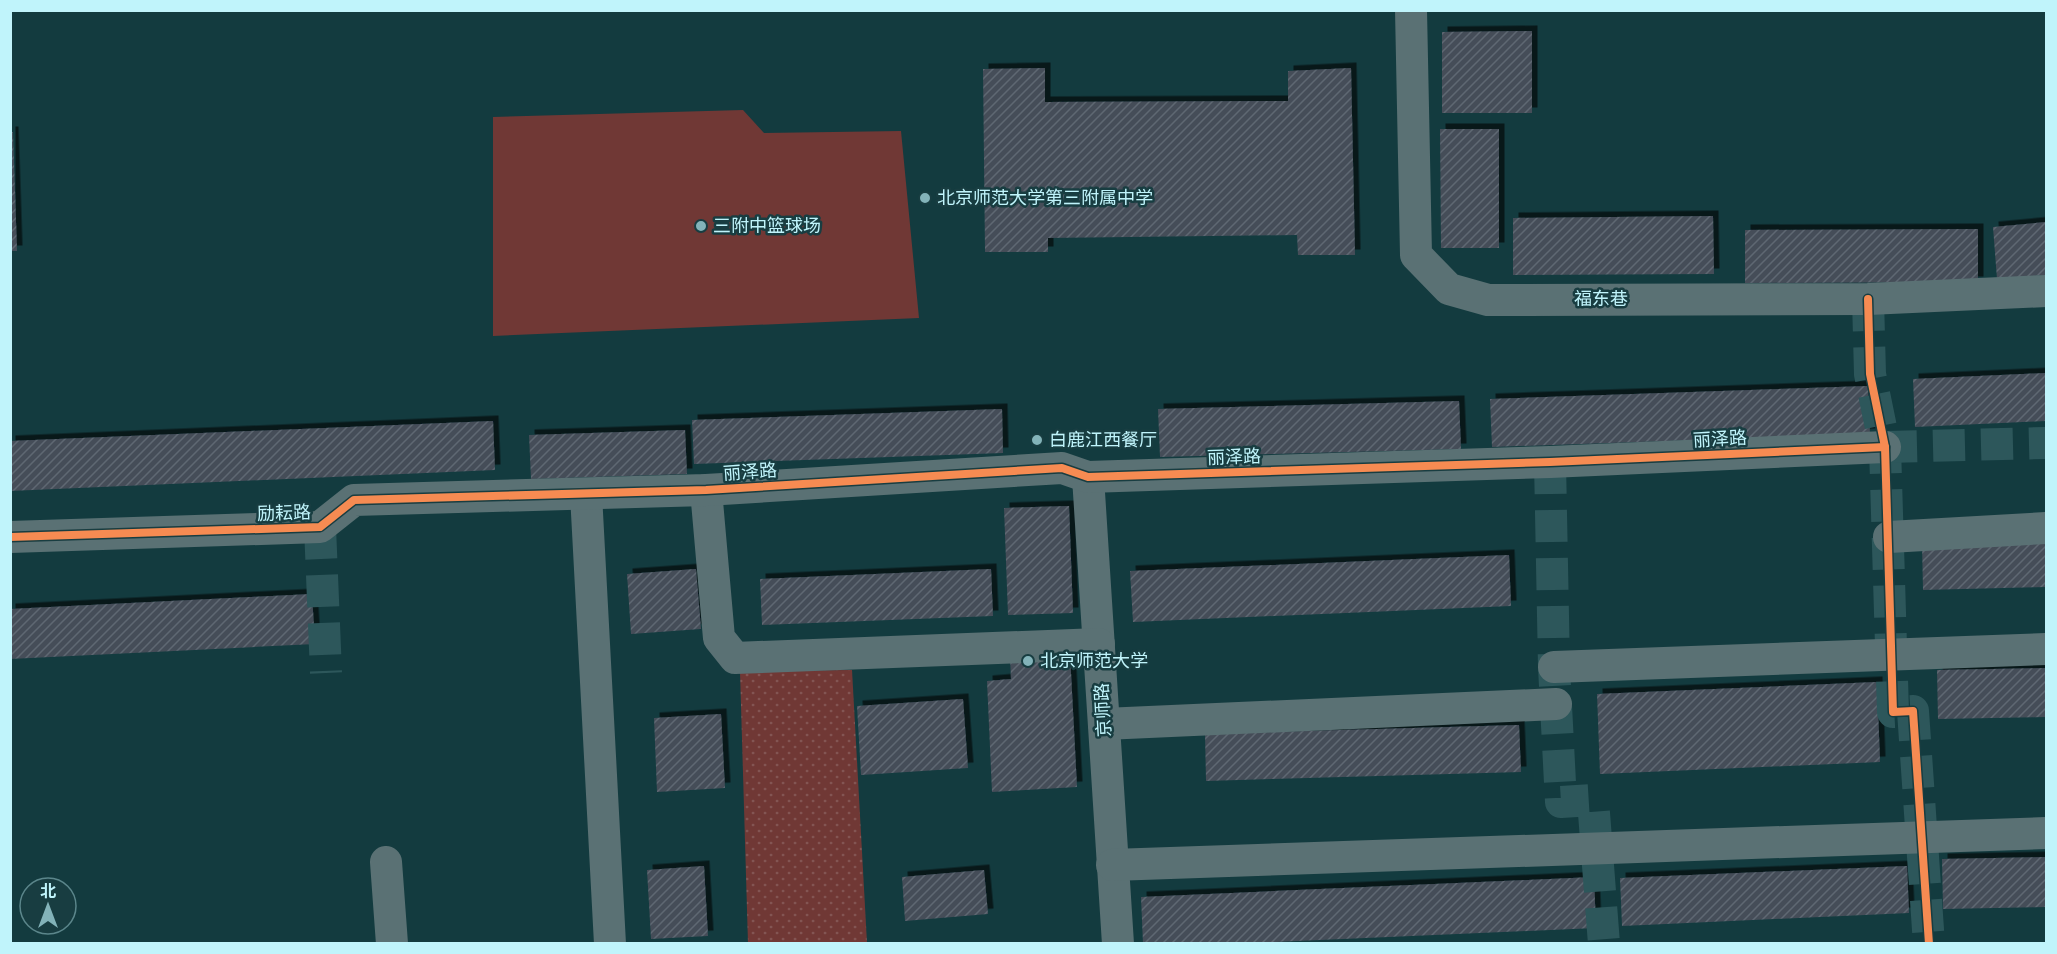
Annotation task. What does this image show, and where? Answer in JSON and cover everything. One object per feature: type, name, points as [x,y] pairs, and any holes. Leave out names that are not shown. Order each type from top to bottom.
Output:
[{"type":"street","name":"福东巷","points":[[1411,10],[1416,255],[1449,289],[1488,300],[1868,299],[2046,291]]},
{"type":"street","name":"丽泽路","points":[[586,494],[706,490],[1062,468],[1088,477],[1550,462],[1886,447]]},
{"type":"street","name":"京师路","points":[[1088,477],[1118,944]]},
{"type":"street","points":[[706,490],[719,639],[735,658],[1099,644]]},
{"type":"street","points":[[586,494],[610,944]]},
{"type":"street","name":"励耘路","points":[[10,537],[320,527],[354,500],[586,494]]},
{"type":"street","points":[[1889,537],[2046,528]]},
{"type":"street","points":[[1554,668],[2046,649]]},
{"type":"street","points":[[1104,724],[1556,704]]},
{"type":"street","points":[[1112,865],[2046,833]]},
{"type":"street","points":[[386,862],[392,944]]},
{"type":"shaded area","name":"三附中篮球场","points":[[743,110],[764,133],[901,131],[919,318],[493,336],[493,117]]},
{"type":"shaded area","points":[[852,670],[867,943],[748,943],[740,671]]},
{"type":"building","points":[[1532,31],[1532,113],[1442,113],[1442,32]]},
{"type":"building","points":[[1045,68],[1045,102],[1288,101],[1288,71],[1351,68],[1355,255],[1298,255],[1297,235],[1048,238],[1048,252],[985,252],[983,69]]},
{"type":"building","points":[[1440,129],[1499,129],[1499,248],[1441,248]]},
{"type":"building","points":[[10,132],[13,132],[17,251],[10,251]]},
{"type":"building","points":[[1713,216],[1714,274],[1513,275],[1513,218]]},
{"type":"building","points":[[2046,222],[2046,275],[1997,279],[1993,227]]},
{"type":"building","points":[[1978,229],[1978,282],[1745,283],[1745,230]]},
{"type":"building","points":[[2046,373],[2046,421],[1915,427],[1913,379]]},
{"type":"building","points":[[1868,386],[1870,434],[1492,447],[1490,399]]},
{"type":"building","points":[[1459,401],[1461,449],[1160,457],[1158,409]]},
{"type":"building","points":[[1002,409],[1003,453],[694,464],[692,420]]},
{"type":"building","points":[[493,421],[495,470],[10,491],[10,441]]},
{"type":"building","points":[[685,430],[687,474],[531,479],[529,435]]},
{"type":"building","points":[[1069,506],[1073,613],[1008,615],[1004,508]]},
{"type":"building","points":[[2046,541],[2046,587],[1923,590],[1922,544]]},
{"type":"building","points":[[1509,555],[1511,606],[1133,622],[1130,571]]},
{"type":"building","points":[[696,569],[701,629],[631,634],[627,574]]},
{"type":"building","points":[[991,569],[993,616],[762,625],[760,579]]},
{"type":"building","points":[[312,594],[315,644],[10,659],[10,609]]},
{"type":"building","points":[[1070,654],[1077,787],[992,792],[987,681],[1011,679],[1010,657]]},
{"type":"building","points":[[2046,668],[2046,717],[1938,719],[1937,670]]},
{"type":"building","points":[[1877,682],[1880,762],[1600,774],[1597,694]]},
{"type":"building","points":[[963,699],[968,768],[861,775],[857,706]]},
{"type":"building","points":[[721,714],[725,788],[657,792],[654,718]]},
{"type":"building","points":[[1519,725],[1521,772],[1206,781],[1205,734]]},
{"type":"building","points":[[2046,857],[2046,907],[1943,909],[1942,859]]},
{"type":"building","points":[[704,866],[708,936],[651,939],[647,870]]},
{"type":"building","points":[[1907,866],[1909,913],[1622,926],[1620,878]]},
{"type":"building","points":[[984,870],[988,914],[905,921],[902,877]]},
{"type":"building","points":[[1594,877],[1596,928],[1228,944],[1143,944],[1141,897]]},
{"type":"tunnel","points":[[1868,299],[1870,374],[1885,447],[1893,712],[1913,711],[1929,944]]},
{"type":"tunnel","points":[[1885,447],[2046,443]]},
{"type":"tunnel","points":[[1550,462],[1554,667],[1561,802],[1593,800],[1604,944]]},
{"type":"tunnel","points":[[320,527],[326,673]]},
{"type":"cycle path","points":[[1868,299],[1870,374],[1885,447],[1893,712],[1913,711],[1929,944]]},
{"type":"cycle path","points":[[10,537],[320,527],[354,500],[706,490],[1062,468],[1088,477],[1550,462],[1885,447]]},
{"type":"place","name":"北京师范大学第三附属中学","points":[[925,198]]},
{"type":"place","name":"三附中篮球场","points":[[701,226]]},
{"type":"place","name":"白鹿江西餐厅","points":[[1037,440]]},
{"type":"place","name":"北京师范大学","points":[[1028,661]]}]
